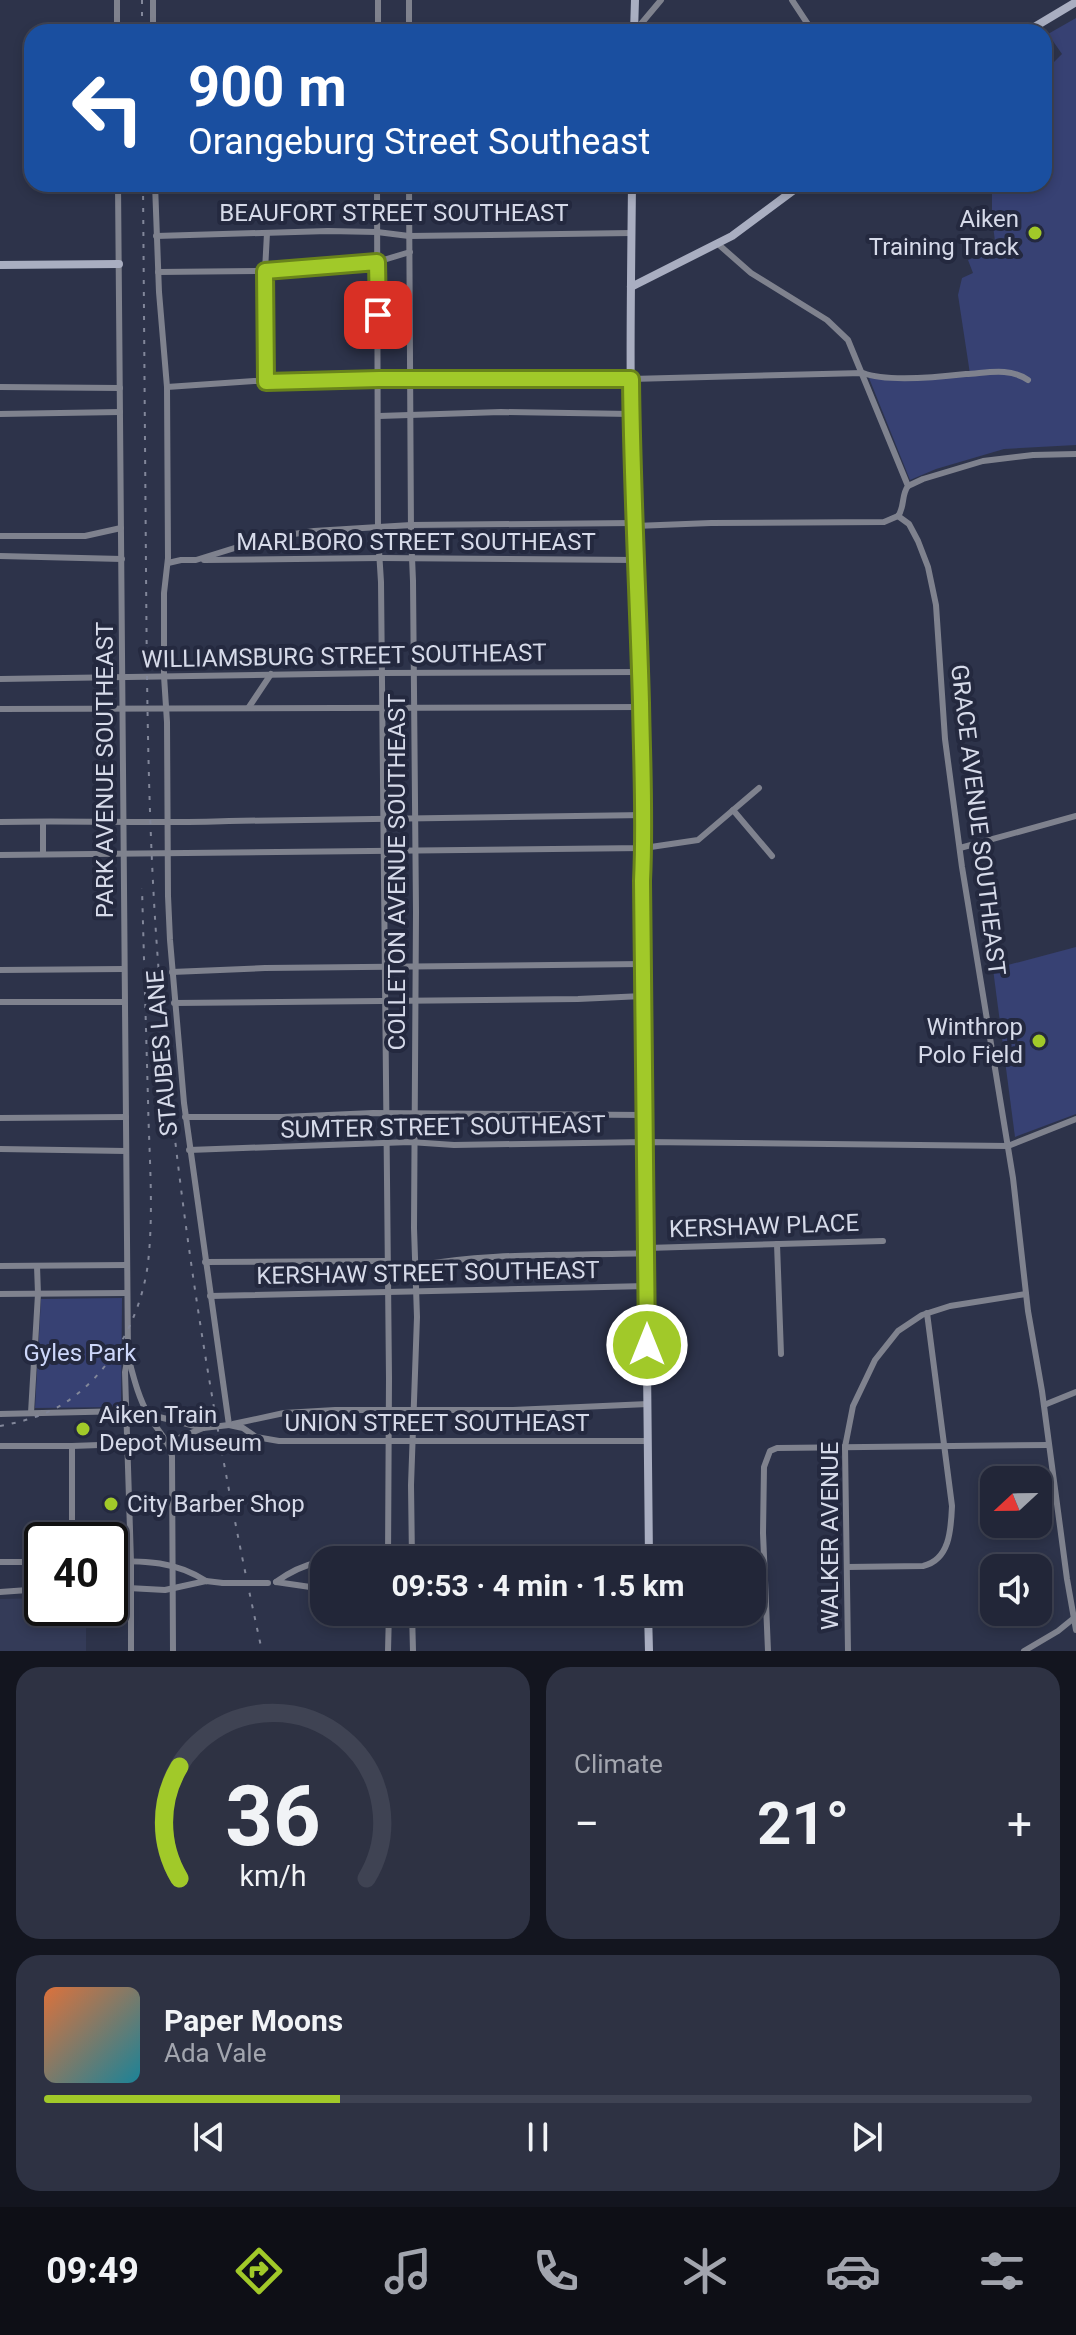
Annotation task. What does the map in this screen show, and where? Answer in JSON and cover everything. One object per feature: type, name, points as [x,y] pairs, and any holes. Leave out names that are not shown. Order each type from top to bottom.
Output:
[{"type":"street","points":[[117,0],[117,24]]},
{"type":"street","points":[[153,0],[153,24]]},
{"type":"street","points":[[378,0],[378,24]]},
{"type":"street","points":[[409,0],[409,24]]},
{"type":"street","points":[[634,24],[635,0]]},
{"type":"street","points":[[641,24],[661,0]]},
{"type":"street","points":[[792,0],[808,24]]},
{"type":"street","points":[[1039,24],[1076,2]]},
{"type":"street","name":"PARK AVENUE SOUTHEAST","points":[[118,192],[128,1356],[125,1372],[131,1651]]},
{"type":"street","points":[[155,192],[167,387],[168,563],[164,593],[164,676]]},
{"type":"street","name":"COLLETON AVENUE SOUTHEAST","points":[[377,192],[388,1546]]},
{"type":"street","name":"COLLETON AVENUE SOUTHEAST","points":[[409,192],[416,819],[416,1290],[412,1546]]},
{"type":"street","points":[[632,192],[631,414],[645,815],[643,996],[649,1546]]},
{"type":"street","points":[[631,287],[718,244],[792,192]]},
{"type":"street","name":"BEAUFORT STREET SOUTHEAST","points":[[156,236],[377,232],[409,236],[632,233]]},
{"type":"street","points":[[266,382],[267,233]]},
{"type":"street","points":[[718,244],[751,273],[806,306],[840,330],[848,340],[908,486]]},
{"type":"street","name":"BEAUFORT STREET SOUTHEAST","points":[[158,272],[265,271],[377,262],[410,252]]},
{"type":"street","points":[[0,265],[119,264]]},
{"type":"street","points":[[167,387],[379,379],[631,379],[863,373],[873,377],[1002,371],[1028,380]]},
{"type":"street","points":[[0,387],[120,388]]},
{"type":"street","points":[[0,414],[120,412]]},
{"type":"street","points":[[379,416],[501,412],[631,414]]},
{"type":"street","points":[[898,516],[908,486],[923,479],[983,461],[1076,454]]},
{"type":"street","name":"MARLBORO STREET SOUTHEAST","points":[[196,560],[267,538],[379,526],[884,522],[898,516]]},
{"type":"street","name":"GRACE AVENUE SOUTHEAST","points":[[898,516],[909,524],[918,541],[933,588],[945,739],[1008,1146],[1026,1294],[1076,1630]]},
{"type":"street","points":[[0,536],[85,536],[121,528]]},
{"type":"street","points":[[0,556],[122,559]]},
{"type":"street","name":"MARLBORO STREET SOUTHEAST","points":[[168,563],[181,560],[380,558],[636,560]]},
{"type":"street","name":"WILLIAMSBURG STREET SOUTHEAST","points":[[0,679],[640,672]]},
{"type":"street","points":[[249,707],[271,674]]},
{"type":"street","name":"STAUBES LANE","points":[[164,676],[167,707],[168,896],[174,1003],[189,1150],[229,1425]]},
{"type":"street","name":"WILLIAMSBURG STREET SOUTHEAST","points":[[0,709],[641,707]]},
{"type":"street","points":[[0,855],[644,848],[698,840],[759,788]]},
{"type":"street","points":[[733,810],[772,856]]},
{"type":"street","points":[[0,822],[123,821],[169,824],[645,815]]},
{"type":"street","points":[[960,848],[1076,816]]},
{"type":"street","points":[[43,823],[43,854]]},
{"type":"street","points":[[172,972],[265,968],[643,964]]},
{"type":"street","points":[[0,970],[124,969]]},
{"type":"street","points":[[174,1003],[643,996]]},
{"type":"street","points":[[0,1002],[124,1002]]},
{"type":"street","name":"SUMTER STREET SOUTHEAST","points":[[185,1117],[386,1113],[645,1115]]},
{"type":"street","points":[[0,1118],[126,1117]]},
{"type":"street","name":"SUMTER STREET SOUTHEAST","points":[[189,1150],[385,1143],[1008,1146],[1076,1119]]},
{"type":"street","points":[[0,1149],[126,1151]]},
{"type":"street","name":"KERSHAW PLACE","points":[[647,1251],[883,1241]]},
{"type":"street","points":[[777,1244],[781,1354]]},
{"type":"street","name":"KERSHAW STREET SOUTHEAST","points":[[416,1266],[436,1262],[647,1251]]},
{"type":"street","name":"KERSHAW STREET SOUTHEAST","points":[[205,1262],[387,1261]]},
{"type":"street","points":[[0,1266],[127,1265]]},
{"type":"street","points":[[31,1413],[37,1266]]},
{"type":"street","name":"KERSHAW STREET SOUTHEAST","points":[[210,1296],[647,1286]]},
{"type":"street","points":[[0,1294],[127,1293]]},
{"type":"street","name":"WALKER AVENUE","points":[[848,1651],[845,1447],[853,1406],[875,1360],[898,1331],[927,1313],[950,1306],[1026,1294]]},
{"type":"street","points":[[847,1567],[923,1566],[937,1560],[946,1546],[952,1506],[927,1313]]},
{"type":"street","name":"PARK AVENUE SOUTHEAST","points":[[128,1356],[147,1414],[166,1441],[172,1456],[173,1651]]},
{"type":"street","points":[[1044,1405],[1076,1392]]},
{"type":"street","name":"UNION STREET SOUTHEAST","points":[[0,1446],[166,1441],[203,1428],[284,1413],[414,1408],[513,1410],[648,1404]]},
{"type":"street","name":"UNION STREET SOUTHEAST","points":[[0,1414],[127,1411],[203,1428]]},
{"type":"street","name":"UNION STREET SOUTHEAST","points":[[229,1425],[243,1428],[256,1437],[279,1441],[648,1441]]},
{"type":"street","points":[[768,1651],[763,1533],[764,1467],[768,1454],[777,1448],[1049,1445]]},
{"type":"street","points":[[72,1446],[72,1522]]},
{"type":"street","points":[[0,1562],[24,1562]]},
{"type":"street","points":[[128,1562],[172,1565],[191,1571],[206,1581]]},
{"type":"street","points":[[272,1582],[310,1564]]},
{"type":"street","points":[[128,1588],[165,1590],[206,1581],[272,1582],[310,1587]]},
{"type":"street","points":[[0,1592],[24,1591]]},
{"type":"street","points":[[1024,1651],[1074,1618]]},
{"type":"street","points":[[388,1651],[389,1626]]},
{"type":"street","points":[[412,1626],[413,1651]]},
{"type":"street","points":[[648,1626],[649,1651]]},
{"type":"shaded area","points":[[24,1598],[24,1626],[86,1626],[86,1651],[0,1651],[0,1599]]},
{"type":"green space","name":"Aiken Training Track","points":[[1076,18],[1076,445],[1004,449],[910,480],[869,378],[970,374],[958,295],[962,278],[973,273],[968,260],[996,249],[992,192],[1052,192],[1052,64],[1062,54],[1052,40],[1052,32]]},
{"type":"green space","name":"Winthrop Polo Field","points":[[1076,947],[1076,1114],[1015,1137],[993,969]]},
{"type":"green space","name":"Gyles Park","points":[[122,1298],[121,1407],[35,1408],[41,1299]]},
{"type":"railway","points":[[142,0],[142,24]]},
{"type":"railway","points":[[143,192],[148,712],[152,854],[164,1037],[184,1213],[211,1389],[262,1651]]},
{"type":"railway","points":[[0,1426],[56,1408],[80,1392],[109,1361],[120,1343],[144,1284],[150,1243],[151,1202],[142,888]]},
{"type":"place","name":"Aiken Training Track","points":[[1035,233]]},
{"type":"place","name":"Winthrop Polo Field","points":[[1039,1041]]},
{"type":"place","name":"Aiken Train Depot Museum","points":[[83,1429]]},
{"type":"place","name":"City Barber Shop","points":[[111,1504]]},
{"type":"route","points":[[378,315],[377,262],[265,271],[266,382],[631,379],[645,805],[642,881],[647,1345]]}]
